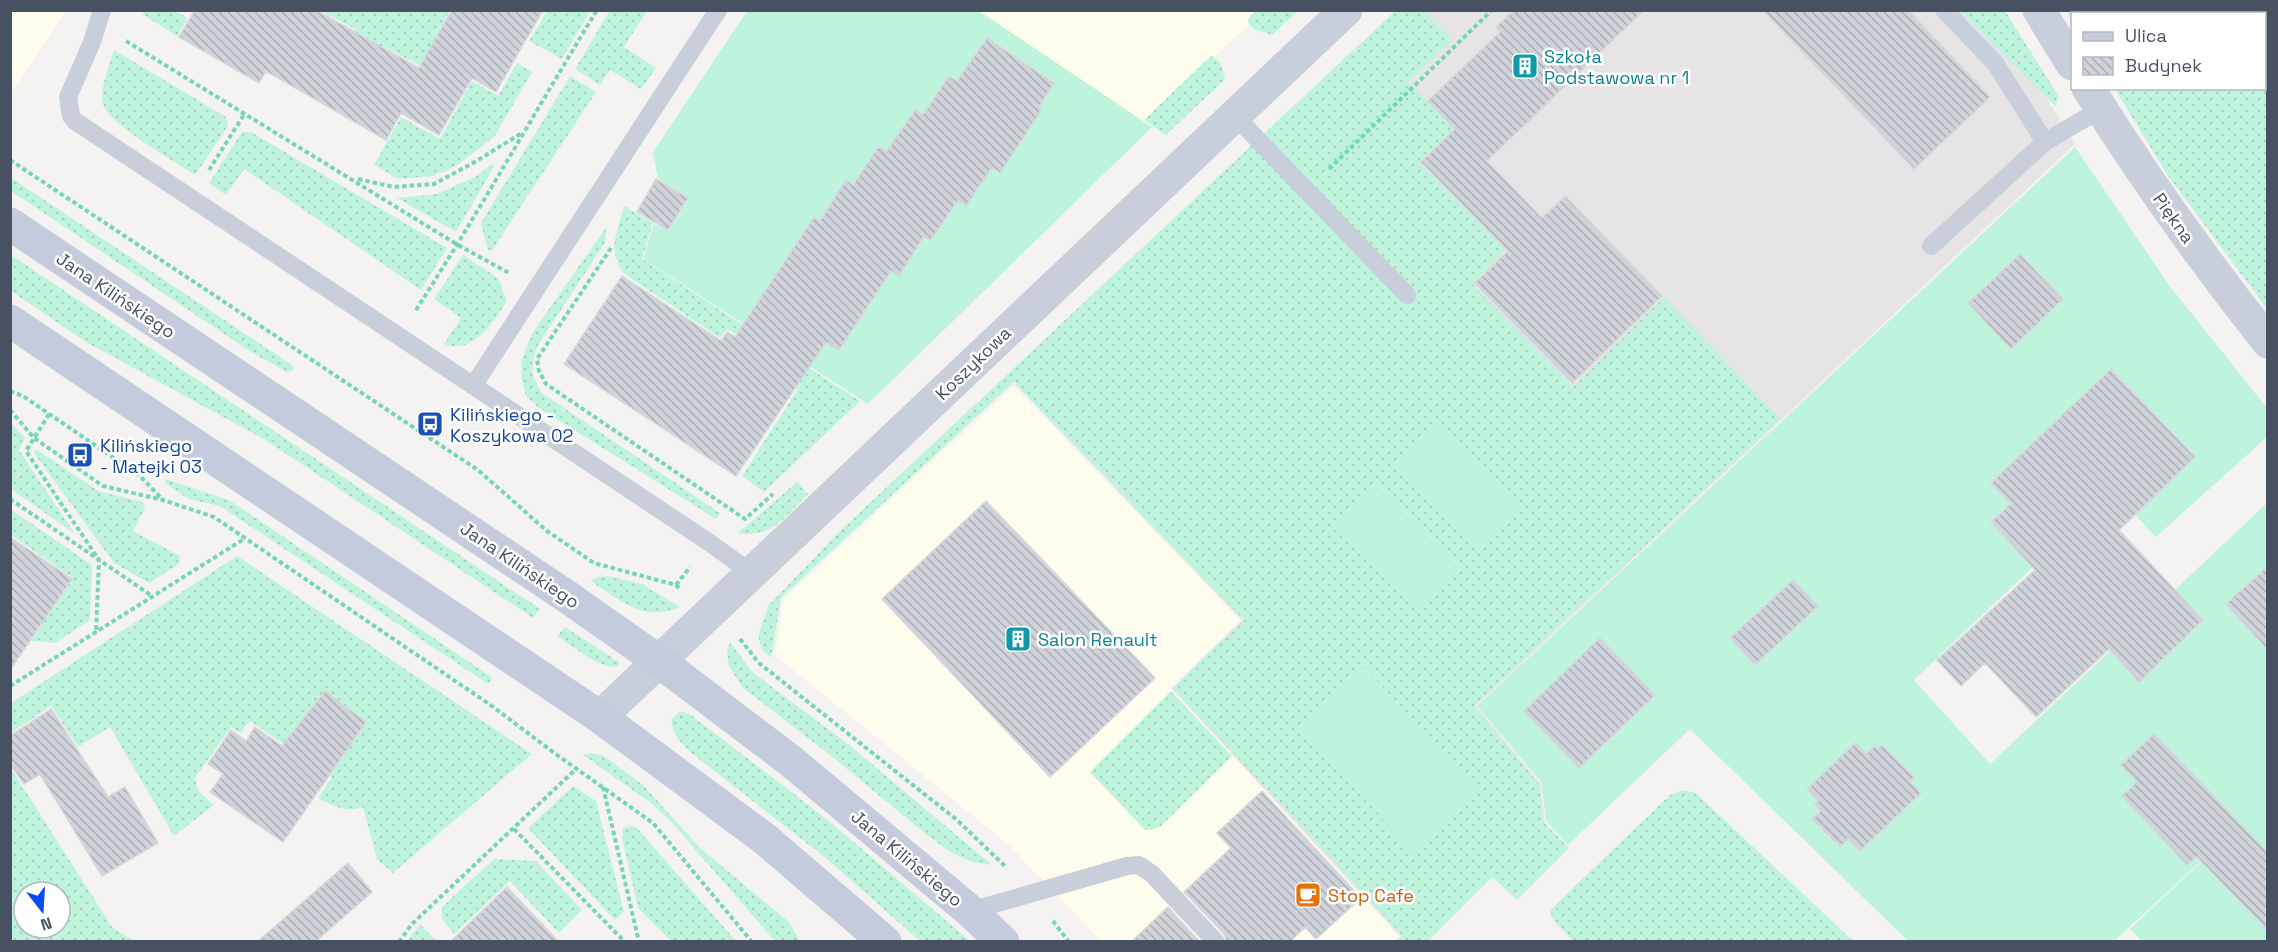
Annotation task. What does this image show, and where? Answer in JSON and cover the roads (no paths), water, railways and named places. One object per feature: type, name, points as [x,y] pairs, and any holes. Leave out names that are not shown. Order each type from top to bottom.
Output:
[{"type":"street","name":"Koszykowa","points":[[600,717],[1346,10]]},
{"type":"street","points":[[2039,10],[2071,61]]},
{"type":"street","name":"Piękna","points":[[2095,99],[2216,277],[2268,342]]},
{"type":"street","name":"Jana Kilińskiego","points":[[10,224],[569,598],[660,662],[792,762],[970,911],[1003,942]]},
{"type":"street","points":[[10,321],[600,717],[765,839],[885,942]]},
{"type":"lane","points":[[473,386],[718,10]]},
{"type":"lane","points":[[1944,10],[1995,63],[2045,142]]},
{"type":"lane","points":[[100,17],[68,97],[71,116],[75,121],[710,543],[753,574]]},
{"type":"lane","points":[[1931,246],[2095,99]]},
{"type":"lane","points":[[1234,116],[1407,295]]},
{"type":"lane","points":[[970,911],[1127,866],[1139,865],[1152,874],[1216,942]]},
{"type":"place","name":"Szkoła Podstawowa nr 1","points":[[1525,66]]},
{"type":"place","name":"Kilińskiego - Koszykowa 02","points":[[430,424]]},
{"type":"place","name":"Kilińskiego - Matejki 03","points":[[80,455]]},
{"type":"place","name":"Salon Renault","points":[[1018,639]]},
{"type":"place","name":"Stop Cafe","points":[[1308,895]]}]
